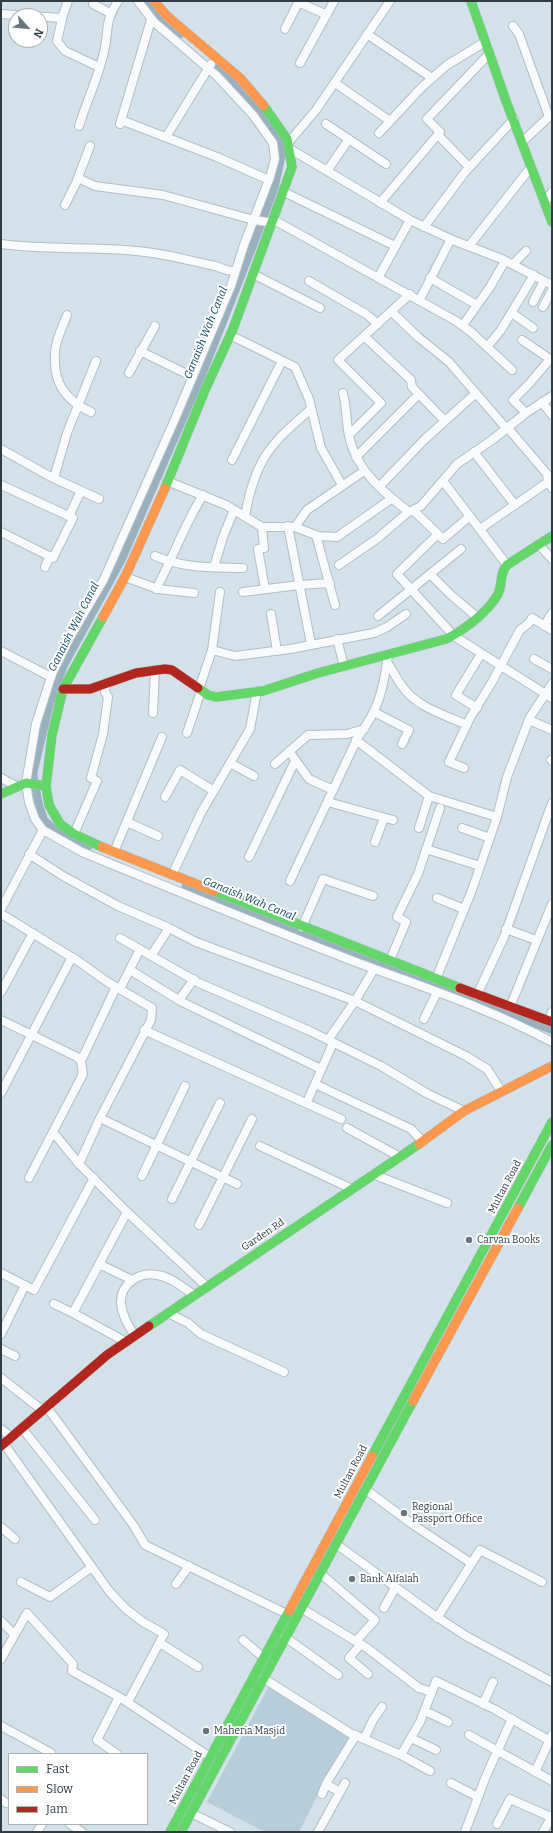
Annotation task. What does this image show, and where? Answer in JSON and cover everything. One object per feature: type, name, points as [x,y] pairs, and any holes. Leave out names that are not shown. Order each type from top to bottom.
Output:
[{"type":"street","points":[[68,1],[62,18],[57,41],[58,44],[63,46],[65,51],[99,66]]},
{"type":"street","points":[[78,126],[105,47],[106,26],[110,12],[118,1]]},
{"type":"street","points":[[138,1],[152,20],[212,62],[240,78],[263,105],[289,146],[292,167],[284,192],[270,221],[253,274],[230,335],[145,535],[125,577],[63,689],[52,735],[46,786],[49,805],[60,824],[74,834],[114,852],[477,995],[510,1007],[551,1019]]},
{"type":"street","points":[[154,1],[212,62],[253,115],[273,143],[275,158],[269,180],[235,271],[231,286],[193,377],[104,579],[69,639],[51,677],[36,724],[25,784],[35,819],[43,830],[82,852],[374,969],[437,992],[507,1021],[552,1042]]},
{"type":"street","points":[[300,63],[334,1]]},
{"type":"street","points":[[289,146],[335,83],[390,1]]},
{"type":"street","points":[[471,1],[552,222]]},
{"type":"street","points":[[284,29],[299,2],[327,15]]},
{"type":"street","points":[[93,4],[110,12]]},
{"type":"street","points":[[1,14],[62,18]]},
{"type":"street","points":[[152,20],[120,122],[166,137],[269,180]]},
{"type":"street","points":[[513,26],[518,34],[551,115],[522,142]]},
{"type":"street","points":[[367,34],[432,78]]},
{"type":"street","points":[[379,133],[390,120],[447,64],[485,42]]},
{"type":"street","points":[[380,203],[440,132],[427,119],[490,54]]},
{"type":"street","points":[[166,137],[212,62]]},
{"type":"street","points":[[335,83],[390,120]]},
{"type":"street","points":[[424,227],[470,168],[514,119]]},
{"type":"street","points":[[326,124],[386,164]]},
{"type":"street","points":[[438,135],[470,168]]},
{"type":"street","points":[[327,171],[349,139]]},
{"type":"street","points":[[65,205],[78,178],[90,146]]},
{"type":"street","points":[[289,146],[327,171],[410,220],[450,239],[509,262],[552,285]]},
{"type":"street","points":[[469,246],[531,167]]},
{"type":"street","points":[[78,178],[95,186],[163,195],[255,220],[270,221],[420,299],[462,325],[512,370]]},
{"type":"street","points":[[284,192],[395,246]]},
{"type":"street","points":[[544,203],[552,192]]},
{"type":"street","points":[[378,278],[410,220]]},
{"type":"street","points":[[420,299],[450,239]]},
{"type":"street","points":[[1,244],[30,248],[88,249],[158,254],[218,267],[228,272],[235,271]]},
{"type":"street","points":[[462,325],[509,262],[526,251]]},
{"type":"street","points":[[253,274],[320,308]]},
{"type":"street","points":[[488,347],[512,313],[534,275]]},
{"type":"street","points":[[430,278],[477,305]]},
{"type":"street","points":[[309,281],[366,314],[378,324]]},
{"type":"street","points":[[534,302],[544,281]]},
{"type":"street","points":[[543,307],[552,290]]},
{"type":"street","points":[[349,435],[381,403],[338,360],[410,294]]},
{"type":"street","points":[[392,312],[423,341],[449,362],[550,479],[480,529]]},
{"type":"street","points":[[512,313],[533,328]]},
{"type":"street","points":[[67,315],[55,352],[56,371],[64,393],[78,406],[91,412]]},
{"type":"street","points":[[129,373],[155,326]]},
{"type":"street","points":[[230,335],[295,367],[309,399],[321,448],[342,485]]},
{"type":"street","points":[[364,336],[411,380],[412,387],[445,421]]},
{"type":"street","points":[[522,340],[550,359],[530,384],[512,400],[526,412]]},
{"type":"street","points":[[140,351],[193,377]]},
{"type":"street","points":[[54,478],[67,433],[96,361]]},
{"type":"street","points":[[232,460],[282,361]]},
{"type":"street","points":[[343,393],[352,449],[364,471],[379,488],[391,499],[411,511],[443,539],[470,516]]},
{"type":"street","points":[[379,488],[424,440],[476,393]]},
{"type":"street","points":[[356,457],[419,394]]},
{"type":"street","points":[[339,565],[378,538],[411,511],[422,506],[458,464],[526,412],[552,396]]},
{"type":"street","points":[[542,402],[552,415]]},
{"type":"street","points":[[245,516],[254,476],[263,458],[285,432],[311,409]]},
{"type":"street","points":[[1,449],[54,478],[99,499]]},
{"type":"street","points":[[474,452],[515,505]]},
{"type":"street","points":[[311,644],[299,585],[292,526],[307,510],[364,471]]},
{"type":"street","points":[[167,481],[203,495],[234,510],[262,527],[292,526],[316,535],[337,537],[391,499]]},
{"type":"street","points":[[443,481],[507,565]]},
{"type":"street","points":[[1,485],[73,518],[53,558],[1,532]]},
{"type":"street","points":[[69,516],[81,491]]},
{"type":"street","points":[[156,589],[170,562],[184,528],[203,495]]},
{"type":"street","points":[[214,567],[223,537],[234,510]]},
{"type":"street","points":[[262,527],[264,548],[258,549],[265,589]]},
{"type":"street","points":[[438,534],[397,574],[454,636],[549,696]]},
{"type":"street","points":[[316,535],[336,605]]},
{"type":"street","points":[[63,689],[90,689],[136,673],[165,669],[172,670],[208,695],[216,697],[258,691],[344,666],[388,659],[424,644],[446,640],[454,636],[478,618],[491,605],[499,593],[502,571],[507,565],[552,536]]},
{"type":"street","points":[[539,545],[552,559]]},
{"type":"street","points":[[378,616],[461,549]]},
{"type":"street","points":[[44,567],[50,556]]},
{"type":"street","points":[[155,556],[170,562],[196,567],[242,568]]},
{"type":"street","points":[[430,574],[451,595],[478,618]]},
{"type":"street","points":[[125,577],[156,589],[194,593]]},
{"type":"street","points":[[243,592],[299,585],[330,583]]},
{"type":"street","points":[[187,733],[212,650],[220,592]]},
{"type":"street","points":[[212,650],[235,656],[277,651],[374,633],[387,627],[403,616],[390,606]]},
{"type":"street","points":[[271,614],[277,651]]},
{"type":"street","points":[[544,626],[552,614]]},
{"type":"street","points":[[464,768],[449,762],[467,726],[520,630],[529,623],[532,618],[552,630]]},
{"type":"street","points":[[337,639],[344,666]]},
{"type":"street","points":[[1,651],[51,677]]},
{"type":"street","points":[[477,708],[456,695],[481,654]]},
{"type":"street","points":[[290,881],[356,740],[374,712],[379,700],[388,659]]},
{"type":"street","points":[[388,659],[402,687],[416,700],[426,707],[467,726]]},
{"type":"street","points":[[534,659],[552,669]]},
{"type":"street","points":[[153,713],[156,670]]},
{"type":"street","points":[[74,834],[97,780],[91,778],[103,734],[108,697],[105,692],[106,684]]},
{"type":"street","points":[[436,979],[480,866],[490,838],[507,777],[529,720],[549,696],[552,684]]},
{"type":"street","points":[[172,875],[202,811],[250,729],[258,691]]},
{"type":"street","points":[[374,712],[409,730],[402,744]]},
{"type":"street","points":[[529,720],[552,730]]},
{"type":"street","points":[[276,764],[308,735],[347,734],[364,729]]},
{"type":"street","points":[[114,852],[162,737]]},
{"type":"street","points":[[356,740],[429,796],[496,817]]},
{"type":"street","points":[[289,751],[309,779],[333,790]]},
{"type":"street","points":[[249,857],[295,761]]},
{"type":"street","points":[[230,763],[254,776]]},
{"type":"street","points":[[165,797],[180,770],[214,790]]},
{"type":"street","points":[[1,778],[25,784],[46,786]]},
{"type":"street","points":[[1,794],[25,784]]},
{"type":"street","points":[[419,828],[429,796]]},
{"type":"street","points":[[328,802],[393,820]]},
{"type":"street","points":[[477,995],[506,930],[552,805]]},
{"type":"street","points":[[390,960],[406,922],[397,917],[418,874],[440,808]]},
{"type":"street","points":[[422,817],[436,819]]},
{"type":"street","points":[[375,842],[384,818]]},
{"type":"street","points":[[127,822],[158,836]]},
{"type":"street","points":[[462,828],[490,838]]},
{"type":"street","points":[[1,909],[43,830]]},
{"type":"street","points":[[426,849],[480,866]]},
{"type":"street","points":[[29,854],[63,876],[118,906],[169,928],[196,942],[319,987],[355,1002],[466,1056],[487,1069],[502,1092]]},
{"type":"street","points":[[302,926],[323,879],[373,896]]},
{"type":"street","points":[[437,898],[464,910]]},
{"type":"street","points":[[510,1007],[536,940],[552,904]]},
{"type":"street","points":[[1,914],[152,1008],[151,1020],[144,1030],[79,1164]]},
{"type":"street","points":[[151,956],[169,928]]},
{"type":"street","points":[[506,930],[536,940]]},
{"type":"street","points":[[2,988],[33,933]]},
{"type":"street","points":[[120,938],[194,979],[381,1066],[428,1094],[464,1111]]},
{"type":"street","points":[[29,1178],[83,1074],[81,1061],[118,988],[130,970],[140,949]]},
{"type":"street","points":[[1,1093],[72,957]]},
{"type":"street","points":[[307,1102],[321,1069],[330,1042],[374,969]]},
{"type":"street","points":[[130,970],[179,1000],[321,1069]]},
{"type":"street","points":[[179,1000],[194,979]]},
{"type":"street","points":[[424,1019],[437,992]]},
{"type":"street","points":[[1,1020],[77,1057],[81,1061]]},
{"type":"street","points":[[144,1030],[307,1102],[341,1119]]},
{"type":"street","name":"Garden Rd","points":[[5,1442],[107,1355],[206,1286],[423,1142],[464,1111],[552,1066]]},
{"type":"street","points":[[315,1084],[411,1129],[423,1142]]},
{"type":"street","points":[[142,1176],[185,1086]]},
{"type":"street","points":[[172,1199],[220,1103]]},
{"type":"street","points":[[100,1118],[237,1184]]},
{"type":"street","points":[[199,1225],[252,1119]]},
{"type":"street","name":"Multan Road","points":[[170,1832],[552,1122]]},
{"type":"street","points":[[347,1128],[400,1157]]},
{"type":"street","points":[[53,1132],[79,1164],[127,1212],[206,1286]]},
{"type":"street","name":"Multan Road","points":[[181,1832],[552,1145]]},
{"type":"street","points":[[260,1146],[352,1189]]},
{"type":"street","points":[[374,1174],[447,1203]]},
{"type":"street","points":[[1,1273],[34,1290],[94,1178]]},
{"type":"street","points":[[73,1313],[127,1212]]},
{"type":"street","points":[[99,1264],[132,1280]]},
{"type":"street","points":[[135,1336],[124,1318],[121,1302],[122,1295],[132,1280],[141,1275],[156,1274],[168,1278],[194,1295]]},
{"type":"street","points":[[1,1334],[3,1324],[25,1285]]},
{"type":"street","points":[[54,1304],[126,1342]]},
{"type":"street","points":[[168,1313],[188,1323],[201,1334],[284,1372]]},
{"type":"street","points":[[1,1349],[15,1356]]},
{"type":"street","points":[[1,1378],[44,1408],[134,1526],[145,1545],[287,1614]]},
{"type":"street","points":[[22,1428],[95,1520]]},
{"type":"street","points":[[1,1429],[5,1442],[109,1591],[126,1609],[143,1622],[164,1634],[128,1702]]},
{"type":"street","points":[[366,1489],[412,1524],[471,1563]]},
{"type":"street","points":[[1,1527],[15,1540]]},
{"type":"street","points":[[336,1544],[437,1618],[552,1682]]},
{"type":"street","points":[[437,1618],[480,1550],[542,1582]]},
{"type":"street","points":[[176,1584],[189,1566]]},
{"type":"street","points":[[21,1582],[50,1597],[92,1568]]},
{"type":"street","points":[[320,1573],[375,1620],[358,1642],[349,1658],[368,1674]]},
{"type":"street","points":[[384,1608],[395,1588]]},
{"type":"street","points":[[301,1608],[358,1642],[419,1688],[432,1692]]},
{"type":"street","points":[[1,1659],[27,1613],[73,1664],[72,1671],[119,1696],[210,1757]]},
{"type":"street","points":[[1,1621],[14,1634]]},
{"type":"street","points":[[285,1637],[338,1675]]},
{"type":"street","points":[[243,1640],[264,1658]]},
{"type":"street","points":[[160,1643],[198,1667]]},
{"type":"street","points":[[263,1678],[329,1721],[356,1736],[401,1755],[430,1771]]},
{"type":"street","points":[[401,1755],[425,1711],[436,1681],[551,1739],[535,1772]]},
{"type":"street","points":[[483,1704],[494,1682]]},
{"type":"street","points":[[113,1753],[96,1740],[119,1696]]},
{"type":"street","points":[[364,1739],[373,1720],[382,1707]]},
{"type":"street","points":[[425,1711],[448,1722]]},
{"type":"street","points":[[465,1832],[478,1797],[512,1719]]},
{"type":"street","points":[[1,1726],[51,1753]]},
{"type":"street","points":[[469,1735],[552,1781]]},
{"type":"street","points":[[322,1794],[326,1784],[356,1736]]},
{"type":"street","points":[[411,1738],[436,1750]]},
{"type":"street","points":[[318,1832],[345,1783]]},
{"type":"street","points":[[451,1783],[478,1797]]},
{"type":"street","points":[[326,1784],[340,1792]]},
{"type":"street","points":[[497,1824],[510,1799],[552,1816],[543,1832]]},
{"type":"street","points":[[191,1813],[230,1832]]},
{"type":"shaded area","points":[[270,1684],[352,1736],[324,1783],[299,1832],[265,1832],[207,1802]]},
{"type":"waterway","name":"Ganaish Wah Canal","points":[[147,1],[160,18],[180,34]]},
{"type":"waterway","name":"Ganaish Wah Canal","points":[[88,847],[60,835],[44,820],[39,805],[33,774],[49,707],[64,665],[122,559],[202,375],[275,186],[281,158],[281,148],[278,136],[268,122],[215,63]]},
{"type":"waterway","name":"Ganaish Wah Canal","points":[[186,886],[441,988],[552,1030]]},
{"type":"traffic: fast","points":[[471,1],[506,101],[552,222]]},
{"type":"traffic: fast","points":[[165,488],[205,390],[233,329],[292,167],[287,139],[264,106]]},
{"type":"traffic: fast","points":[[198,688],[208,695],[216,697],[263,691],[318,673],[446,639],[468,626],[482,614],[494,600],[498,594],[502,575],[507,565],[552,536]]},
{"type":"traffic: fast","points":[[102,847],[74,834],[60,824],[49,805],[46,786],[52,735],[63,689],[103,617]]},
{"type":"traffic: fast","points":[[1,794],[26,783],[46,786]]},
{"type":"traffic: fast","points":[[214,891],[460,988]]},
{"type":"traffic: fast","points":[[372,1456],[552,1122]]},
{"type":"traffic: fast","points":[[149,1326],[419,1144]]},
{"type":"traffic: fast","points":[[518,1208],[552,1145]]},
{"type":"traffic: fast","points":[[181,1832],[413,1401]]},
{"type":"traffic: fast","points":[[170,1832],[289,1611]]},
{"type":"traffic: slow","points":[[154,1],[167,16],[240,78],[264,106]]},
{"type":"traffic: slow","points":[[103,617],[126,575],[165,488]]},
{"type":"traffic: slow","points":[[102,847],[214,891]]},
{"type":"traffic: slow","points":[[419,1144],[464,1111],[552,1066]]},
{"type":"traffic: slow","points":[[413,1401],[518,1208]]},
{"type":"traffic: slow","points":[[289,1611],[372,1456]]},
{"type":"traffic: jam","points":[[63,689],[90,689],[136,673],[165,669],[172,670],[198,688]]},
{"type":"traffic: jam","points":[[460,988],[552,1022]]},
{"type":"traffic: jam","points":[[1,1446],[107,1355],[149,1326]]},
{"type":"place","name":"Carvan Books","points":[[469,1240]]},
{"type":"place","name":"Regional Passport Office","points":[[404,1513]]},
{"type":"place","name":"Bank Alfalah","points":[[352,1579]]},
{"type":"place","name":"Maheria Masjid","points":[[206,1731]]}]
